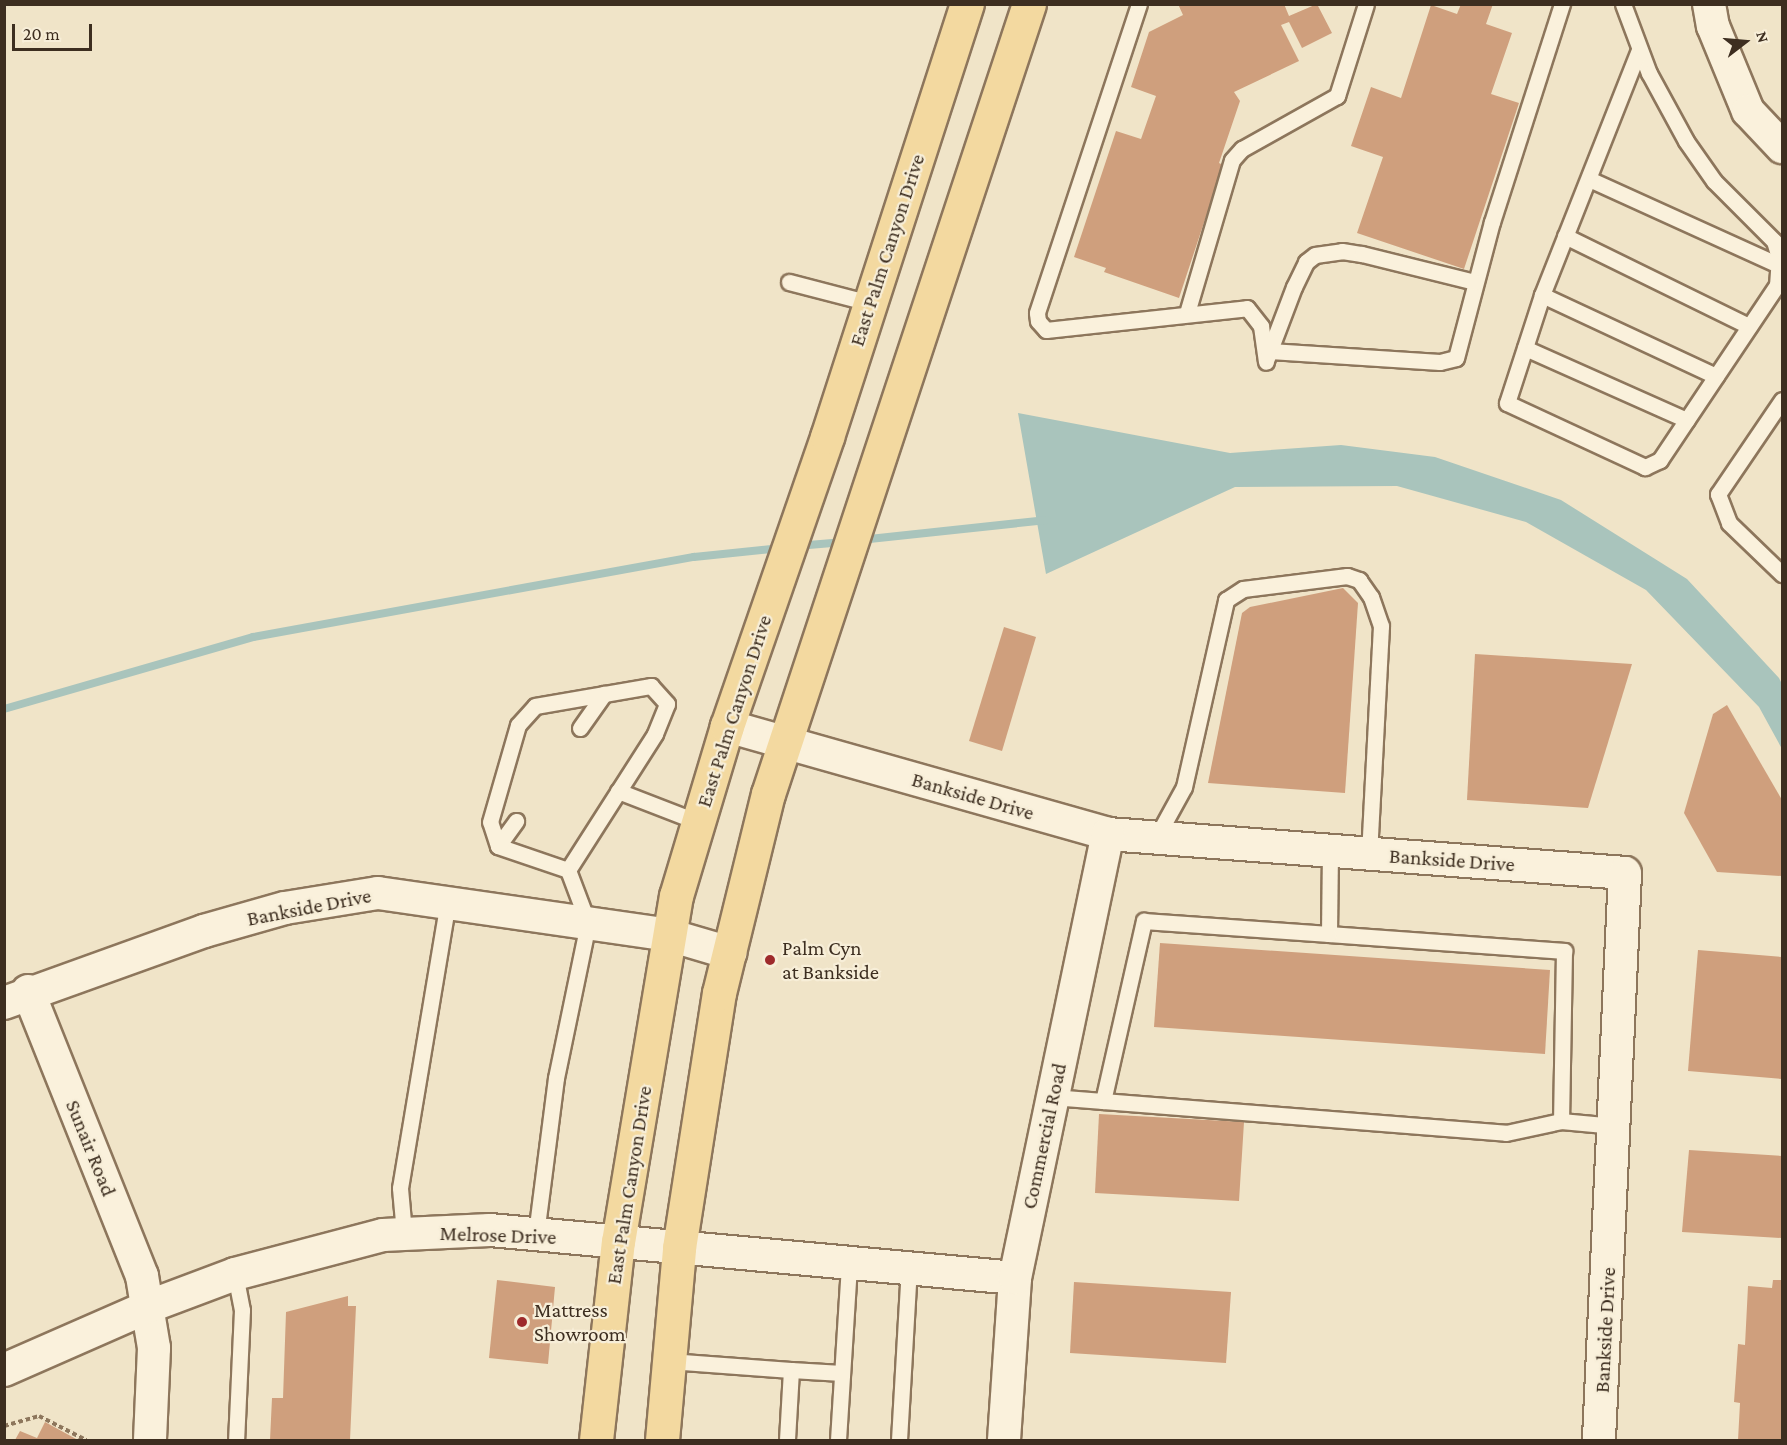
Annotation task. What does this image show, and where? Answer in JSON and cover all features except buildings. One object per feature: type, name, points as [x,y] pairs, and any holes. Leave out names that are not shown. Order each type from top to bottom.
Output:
[{"type":"main road","name":"East Palm Canyon Drive","points":[[596,1440],[618,1242],[669,935],[727,726],[827,437],[967,4]]},
{"type":"main road","points":[[662,1440],[679,1248],[719,993],[783,742],[892,426],[1029,4]]},
{"type":"street","points":[[1709,4],[1713,26],[1748,111],[1782,147]]},
{"type":"street","name":"Bankside Drive","points":[[727,726],[1108,834],[1625,873],[1599,1440]]},
{"type":"street","name":"Commercial Road","points":[[1004,1440],[1015,1278],[1108,834]]},
{"type":"street","name":"Bankside Drive","points":[[16,997],[204,931],[285,908],[378,893],[669,935],[730,953]]},
{"type":"street","name":"Sunair Road","points":[[16,997],[142,1276],[150,1306],[154,1348],[150,1440]]},
{"type":"street","name":"Melrose Drive","points":[[4,1370],[150,1306],[235,1274],[383,1235],[404,1233],[490,1230],[1015,1278]]},
{"type":"lane","points":[[1139,4],[1037,313],[1038,321],[1046,330],[1247,308],[1261,326],[1266,362],[1294,287],[1306,262],[1315,255],[1342,251],[1362,254],[1475,282]]},
{"type":"lane","points":[[1187,313],[1232,160],[1242,148],[1337,96],[1366,4]]},
{"type":"lane","points":[[1270,351],[1451,361],[1456,358],[1475,282],[1562,4]]},
{"type":"lane","points":[[1623,4],[1639,50],[1686,141],[1714,181],[1774,241],[1779,265],[1777,285],[1660,460],[1645,467],[1507,403],[1542,295],[1639,50]]},
{"type":"lane","points":[[1589,179],[1779,265]]},
{"type":"lane","points":[[1565,236],[1749,326]]},
{"type":"lane","points":[[789,282],[870,303]]},
{"type":"lane","points":[[1542,295],[1716,376]]},
{"type":"lane","points":[[1525,348],[1687,420]]},
{"type":"lane","points":[[1782,400],[1718,494],[1729,523],[1782,574]]},
{"type":"lane","points":[[1156,838],[1184,788],[1226,600],[1243,589],[1347,576],[1359,580],[1371,597],[1381,626],[1369,854]]},
{"type":"lane","points":[[498,846],[490,822],[518,725],[535,706],[651,686],[668,704],[655,734],[568,870]]},
{"type":"lane","points":[[580,728],[604,694]]},
{"type":"lane","points":[[618,791],[699,822]]},
{"type":"lane","points":[[498,846],[516,821]]},
{"type":"lane","points":[[498,846],[568,870]]},
{"type":"lane","points":[[1329,934],[1330,851]]},
{"type":"lane","points":[[536,1234],[556,1078],[588,923],[568,870]]},
{"type":"lane","points":[[404,1233],[400,1188],[448,902]]},
{"type":"lane","points":[[1103,1101],[1144,921],[1564,951],[1561,1121]]},
{"type":"lane","points":[[1052,1097],[1506,1133],[1561,1121],[1615,1126]]},
{"type":"lane","points":[[838,1440],[849,1263]]},
{"type":"lane","points":[[899,1440],[909,1269]]},
{"type":"lane","points":[[235,1274],[242,1310],[236,1440]]},
{"type":"lane","points":[[669,1361],[842,1373]]},
{"type":"lane","points":[[787,1440],[791,1370]]},
{"type":"path","points":[[4,1426],[39,1416],[86,1440]]},
{"type":"water","points":[[1018,413],[1230,453],[1341,445],[1435,457],[1561,500],[1687,579],[1779,678],[1782,684],[1782,749],[1759,707],[1646,590],[1526,522],[1397,486],[1235,487],[1046,574]]},
{"type":"waterway","points":[[860,540],[1047,520]]},
{"type":"waterway","points":[[797,546],[844,542]]},
{"type":"waterway","points":[[4,709],[253,637],[694,557],[781,548]]},
{"type":"place","name":"Palm Cyn at Bankside","points":[[770,960]]},
{"type":"place","name":"Mattress Showroom","points":[[522,1322]]}]
